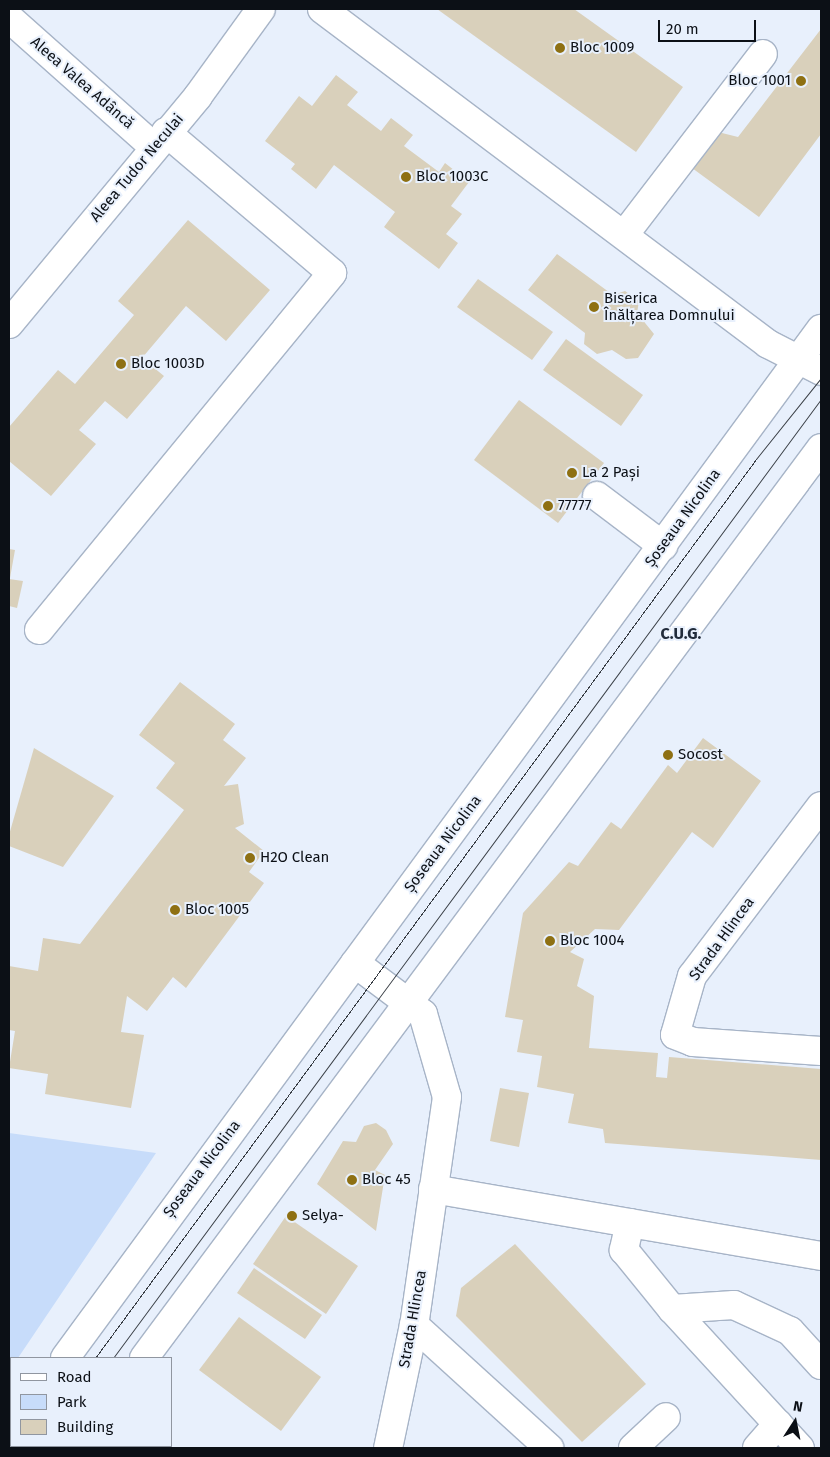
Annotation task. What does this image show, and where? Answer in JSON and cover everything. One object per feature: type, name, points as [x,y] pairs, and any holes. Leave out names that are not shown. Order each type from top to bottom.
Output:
[{"type":"street","name":"Aleea Tudor Neculai","points":[[9,324],[198,96],[261,9]]},
{"type":"street","points":[[322,9],[768,344],[810,365]]},
{"type":"street","name":"Aleea Valea Adâncă","points":[[9,18],[160,140],[332,273],[39,630]]},
{"type":"street","points":[[624,235],[763,54]]},
{"type":"street","name":"Șoseaua Nicolina","points":[[65,1357],[663,546],[810,365],[821,329]]},
{"type":"street","points":[[145,1357],[821,448]]},
{"type":"street","points":[[597,496],[663,546]]},
{"type":"street","name":"Strada Hlincea","points":[[821,806],[692,976],[675,1035],[693,1042],[821,1051]]},
{"type":"street","name":"Strada Hlincea","points":[[355,963],[423,1014],[447,1097],[414,1325],[388,1448]]},
{"type":"street","points":[[433,1189],[821,1256]]},
{"type":"street","points":[[630,1224],[624,1250],[672,1309],[800,1448]]},
{"type":"street","points":[[672,1309],[734,1305],[790,1331],[821,1365]]},
{"type":"street","points":[[414,1325],[549,1448]]},
{"type":"street","points":[[633,1448],[666,1416]]},
{"type":"street","points":[[757,1448],[778,1424]]},
{"type":"green space","points":[[9,1133],[156,1153],[19,1357],[10,1357],[9,1372]]},
{"type":"building","name":"Bloc 1009","points":[[437,9],[574,9],[683,87],[636,152]]},
{"type":"building","name":"Bloc 1001","points":[[821,29],[821,134],[759,217],[692,168],[718,132],[738,137]]},
{"type":"building","name":"Bloc 1003C","points":[[336,75],[358,92],[347,105],[381,131],[391,118],[413,135],[404,146],[439,172],[445,163],[469,182],[451,206],[462,214],[446,234],[458,243],[439,269],[384,227],[395,212],[334,165],[316,189],[291,169],[295,164],[265,141],[299,96],[312,106]]},
{"type":"building","name":"Bloc 1003D","points":[[188,220],[270,290],[226,341],[186,306],[142,358],[164,376],[127,419],[105,401],[79,430],[96,444],[51,496],[9,461],[9,427],[58,370],[75,384],[134,315],[118,301]]},
{"type":"building","name":"Biserica Înălțarea Domnului","points":[[557,254],[613,295],[625,291],[639,301],[637,313],[654,334],[638,358],[626,359],[612,350],[597,354],[584,344],[585,333],[528,290]]},
{"type":"building","points":[[478,279],[553,332],[532,360],[457,307]]},
{"type":"building","points":[[566,339],[643,395],[621,426],[543,370]]},
{"type":"building","points":[[519,400],[604,463],[558,523],[474,460]]},
{"type":"building","points":[[9,549],[15,550],[10,578],[9,578]]},
{"type":"building","points":[[9,579],[23,581],[17,608],[9,606]]},
{"type":"building","name":"Bloc 1005","points":[[180,682],[235,724],[223,740],[246,758],[224,786],[238,784],[244,824],[235,828],[264,851],[249,872],[264,883],[186,988],[173,977],[147,1011],[127,996],[121,1032],[144,1035],[131,1108],[45,1094],[48,1074],[9,1068],[15,1031],[9,1030],[9,966],[38,971],[43,938],[80,944],[184,810],[156,788],[175,763],[139,735]]},
{"type":"building","name":"Bloc 1004","points":[[703,738],[761,781],[713,848],[692,832],[619,930],[595,929],[570,952],[584,959],[577,986],[594,996],[589,1048],[658,1053],[656,1077],[667,1078],[669,1057],[821,1069],[821,1160],[605,1143],[603,1129],[568,1123],[574,1094],[537,1087],[542,1056],[517,1052],[523,1020],[505,1017],[523,913],[569,862],[578,866],[611,822],[621,829],[668,765],[677,773]]},
{"type":"building","points":[[34,748],[114,796],[63,867],[9,846],[9,835]]},
{"type":"building","points":[[500,1088],[529,1093],[519,1147],[490,1141]]},
{"type":"building","name":"Bloc 45","points":[[376,1123],[386,1130],[393,1144],[375,1170],[385,1175],[376,1231],[317,1184],[343,1141],[356,1142],[364,1126]]},
{"type":"building","points":[[286,1216],[358,1266],[326,1314],[253,1264]]},
{"type":"building","points":[[515,1244],[646,1384],[582,1442],[456,1316],[461,1288]]},
{"type":"building","points":[[254,1268],[322,1315],[305,1339],[237,1293]]},
{"type":"building","points":[[239,1317],[321,1377],[281,1431],[199,1370]]},
{"type":"tram line","points":[[96,1357],[756,459],[821,378]]},
{"type":"tram line","points":[[114,1357],[821,399]]},
{"type":"place","name":"Bloc 1009","points":[[560,48]]},
{"type":"place","name":"Bloc 1001","points":[[801,81]]},
{"type":"place","name":"Bloc 1003C","points":[[406,177]]},
{"type":"place","name":"Biserica Înălțarea Domnului","points":[[594,307]]},
{"type":"place","name":"Bloc 1003D","points":[[121,364]]},
{"type":"place","name":"La 2 Pași","points":[[572,473]]},
{"type":"place","name":"77777","points":[[548,506]]},
{"type":"place","name":"Socost","points":[[668,755]]},
{"type":"place","name":"H2O Clean","points":[[250,858]]},
{"type":"place","name":"Bloc 1005","points":[[175,910]]},
{"type":"place","name":"Bloc 1004","points":[[550,941]]},
{"type":"place","name":"Bloc 45","points":[[352,1180]]},
{"type":"place","name":"Selya-","points":[[292,1216]]},
{"type":"district","name":"C.U.G.","points":[[681,634]]}]
